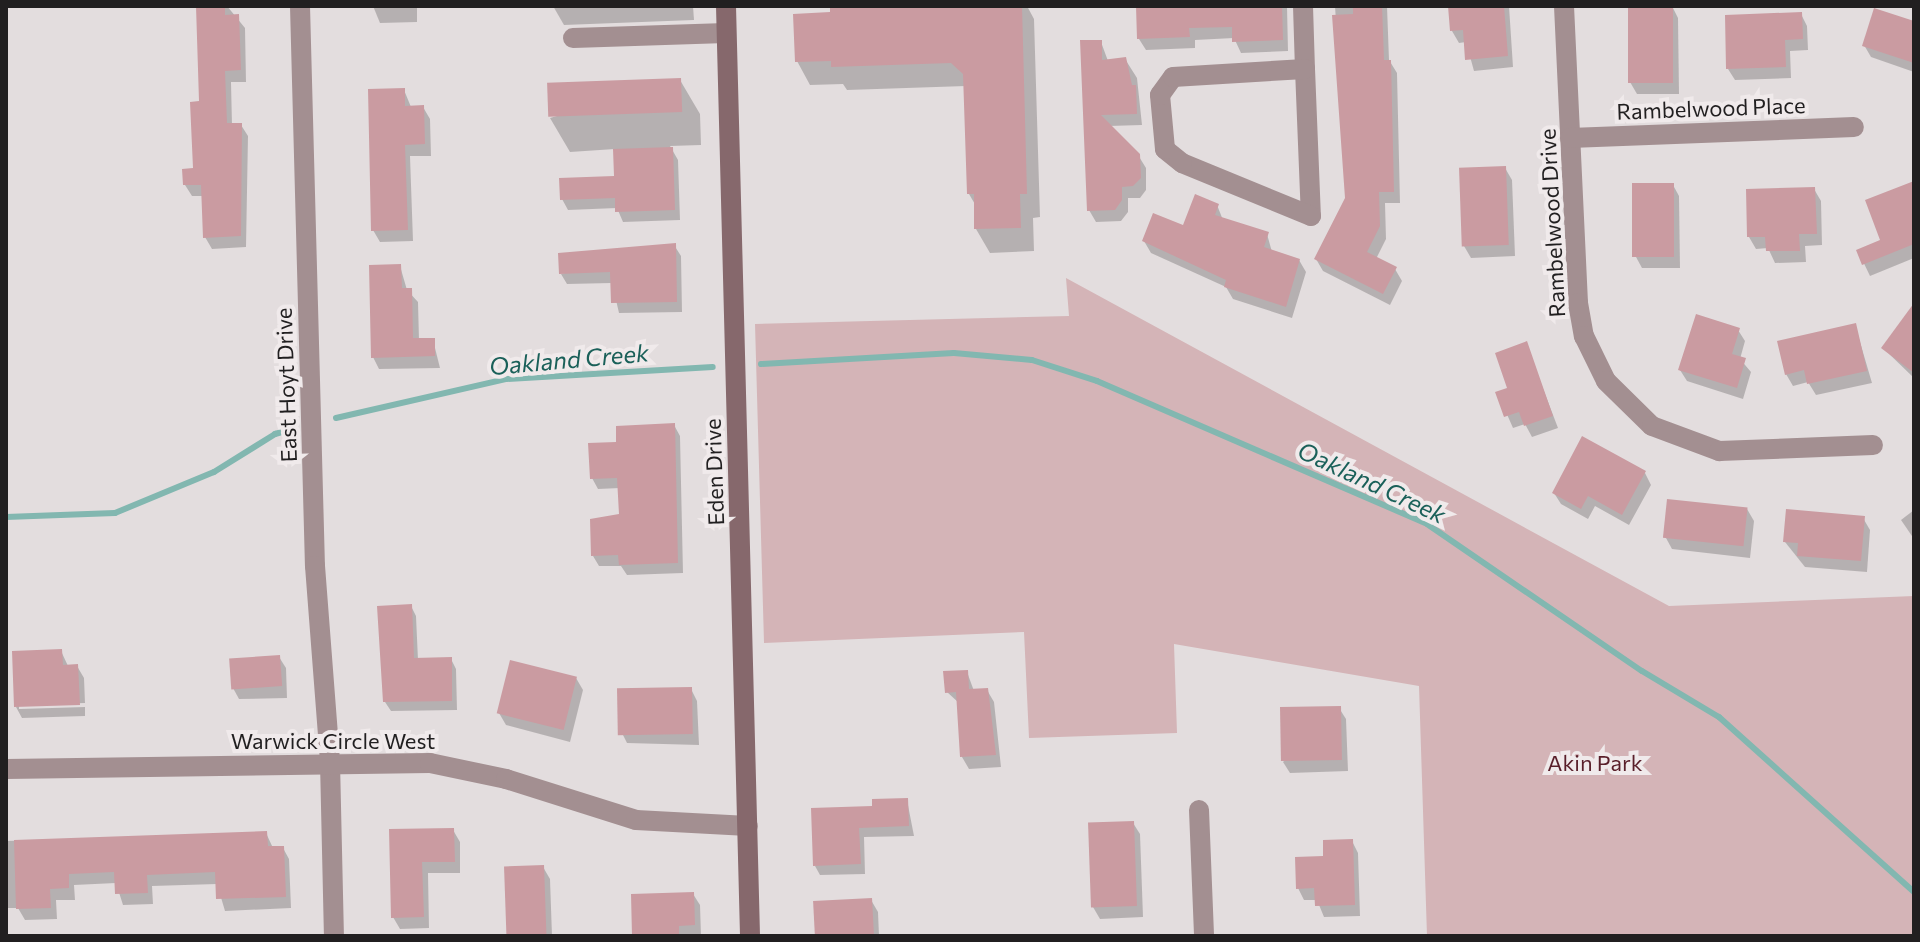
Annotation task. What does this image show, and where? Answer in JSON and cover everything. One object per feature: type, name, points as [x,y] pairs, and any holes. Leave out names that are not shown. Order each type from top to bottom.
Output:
[{"type":"street","name":"East Hoyt Drive","points":[[300,6],[315,566],[330,762],[334,936]]},
{"type":"street","name":"Eden Drive","points":[[726,6],[750,936]]},
{"type":"street","points":[[1303,6],[1311,216],[1182,163],[1165,149],[1160,95],[1173,77],[1305,69]]},
{"type":"street","name":"Rambelwood Drive","points":[[1564,6],[1580,319],[1597,367],[1627,406],[1666,434],[1719,451],[1873,445]]},
{"type":"street","points":[[573,38],[726,33]]},
{"type":"street","name":"Rambelwood Place","points":[[1570,138],[1854,127]]},
{"type":"street","name":"Warwick Circle West","points":[[6,769],[330,762],[430,763],[506,779],[636,820],[748,826]]},
{"type":"street","points":[[1199,810],[1204,936]]},
{"type":"green space","name":"Akin Park","points":[[1066,278],[1669,606],[1914,596],[1914,936],[1427,936],[1419,686],[1174,644],[1177,733],[1029,738],[1024,632],[764,643],[755,324],[1069,316]]},
{"type":"building","points":[[196,6],[225,6],[225,15],[239,14],[241,70],[225,71],[227,123],[242,123],[241,236],[203,238],[201,185],[183,185],[182,169],[193,168],[190,102],[199,101]]},
{"type":"building","points":[[1022,6],[1027,194],[1020,194],[1021,228],[974,229],[974,194],[967,194],[963,74],[951,63],[831,67],[831,61],[795,62],[793,14],[830,12],[830,7]]},
{"type":"building","points":[[1136,6],[1282,6],[1283,40],[1232,42],[1232,27],[1189,28],[1190,37],[1137,39]]},
{"type":"building","points":[[1353,6],[1382,6],[1384,60],[1391,60],[1394,192],[1379,192],[1380,226],[1367,252],[1397,267],[1383,294],[1314,259],[1345,198],[1332,15],[1353,14]]},
{"type":"building","points":[[1448,6],[1504,6],[1508,56],[1465,60],[1463,30],[1450,31]]},
{"type":"building","points":[[1628,6],[1673,6],[1673,83],[1628,83]]},
{"type":"building","points":[[1874,8],[1914,21],[1914,63],[1862,46]]},
{"type":"building","points":[[1802,12],[1803,39],[1785,40],[1786,67],[1726,69],[1725,15]]},
{"type":"building","points":[[1080,40],[1102,40],[1102,60],[1126,57],[1132,85],[1136,85],[1137,114],[1101,115],[1140,154],[1141,178],[1133,186],[1122,187],[1122,200],[1115,210],[1087,211]]},
{"type":"building","points":[[681,78],[682,112],[548,117],[547,83]]},
{"type":"building","points":[[405,88],[405,106],[424,105],[425,144],[405,145],[408,230],[371,231],[368,89]]},
{"type":"building","points":[[673,147],[675,210],[615,212],[615,198],[560,200],[559,178],[614,176],[613,149]]},
{"type":"building","points":[[1506,166],[1509,245],[1462,247],[1459,168]]},
{"type":"building","points":[[1914,181],[1914,244],[1862,265],[1856,250],[1880,240],[1865,200]]},
{"type":"building","points":[[1632,183],[1674,183],[1674,257],[1632,257]]},
{"type":"building","points":[[1815,187],[1817,234],[1799,234],[1800,251],[1766,251],[1765,237],[1747,237],[1746,189]]},
{"type":"building","points":[[1195,194],[1219,204],[1215,215],[1269,232],[1264,247],[1300,259],[1286,307],[1224,287],[1226,280],[1142,241],[1153,213],[1183,225]]},
{"type":"building","points":[[676,243],[677,302],[611,303],[610,272],[559,274],[558,253]]},
{"type":"building","points":[[401,264],[402,288],[412,288],[413,338],[435,338],[435,356],[371,358],[369,265]]},
{"type":"building","points":[[1914,303],[1914,373],[1881,348]]},
{"type":"building","points":[[1696,314],[1740,328],[1732,354],[1746,358],[1737,388],[1678,370]]},
{"type":"building","points":[[1856,323],[1867,371],[1807,384],[1804,370],[1785,375],[1777,341]]},
{"type":"building","points":[[1527,341],[1553,416],[1524,426],[1519,412],[1504,417],[1495,392],[1507,388],[1495,353]]},
{"type":"building","points":[[675,423],[678,563],[619,565],[618,555],[591,556],[590,519],[619,514],[617,478],[590,479],[588,443],[616,442],[616,426]]},
{"type":"building","points":[[1582,436],[1646,471],[1622,515],[1588,496],[1581,509],[1552,493]]},
{"type":"building","points":[[1667,499],[1748,507],[1743,546],[1663,538]]},
{"type":"building","points":[[1786,509],[1865,516],[1861,561],[1797,556],[1798,543],[1783,542]]},
{"type":"building","points":[[412,604],[414,658],[452,657],[452,701],[383,702],[377,606]]},
{"type":"building","points":[[62,649],[63,665],[78,664],[80,705],[14,707],[12,651]]},
{"type":"building","points":[[280,655],[282,686],[231,689],[229,659]]},
{"type":"building","points":[[510,660],[577,677],[564,730],[497,713]]},
{"type":"building","points":[[968,670],[969,689],[988,688],[996,755],[960,757],[956,692],[945,693],[943,671]]},
{"type":"building","points":[[692,687],[693,734],[618,735],[617,688]]},
{"type":"building","points":[[1341,706],[1342,760],[1281,761],[1280,707]]},
{"type":"building","points":[[908,798],[909,826],[859,828],[861,864],[813,866],[811,808],[872,806],[872,799]]},
{"type":"building","points":[[1134,821],[1137,906],[1091,908],[1088,823]]},
{"type":"building","points":[[454,828],[455,862],[422,862],[424,917],[391,918],[389,829]]},
{"type":"building","points":[[267,831],[268,846],[284,846],[286,897],[216,899],[215,872],[147,875],[148,893],[115,894],[114,872],[69,874],[69,888],[50,889],[51,908],[16,909],[14,840]]},
{"type":"building","points":[[1353,839],[1355,905],[1315,906],[1314,888],[1296,889],[1295,857],[1323,856],[1323,840]]},
{"type":"building","points":[[544,865],[546,936],[506,936],[504,866]]},
{"type":"building","points":[[694,892],[695,925],[679,926],[679,936],[632,936],[631,894]]},
{"type":"building","points":[[872,898],[874,936],[815,936],[813,901]]},
{"type":"waterway","name":"Oakland Creek","points":[[761,364],[954,353],[1032,360],[1097,381],[1427,524],[1642,671],[1719,717],[1914,892]]},
{"type":"waterway","name":"Oakland Creek","points":[[336,418],[506,379],[713,367]]},
{"type":"waterway","name":"Oakland Creek","points":[[6,517],[115,513],[214,472],[275,434],[293,429]]}]
